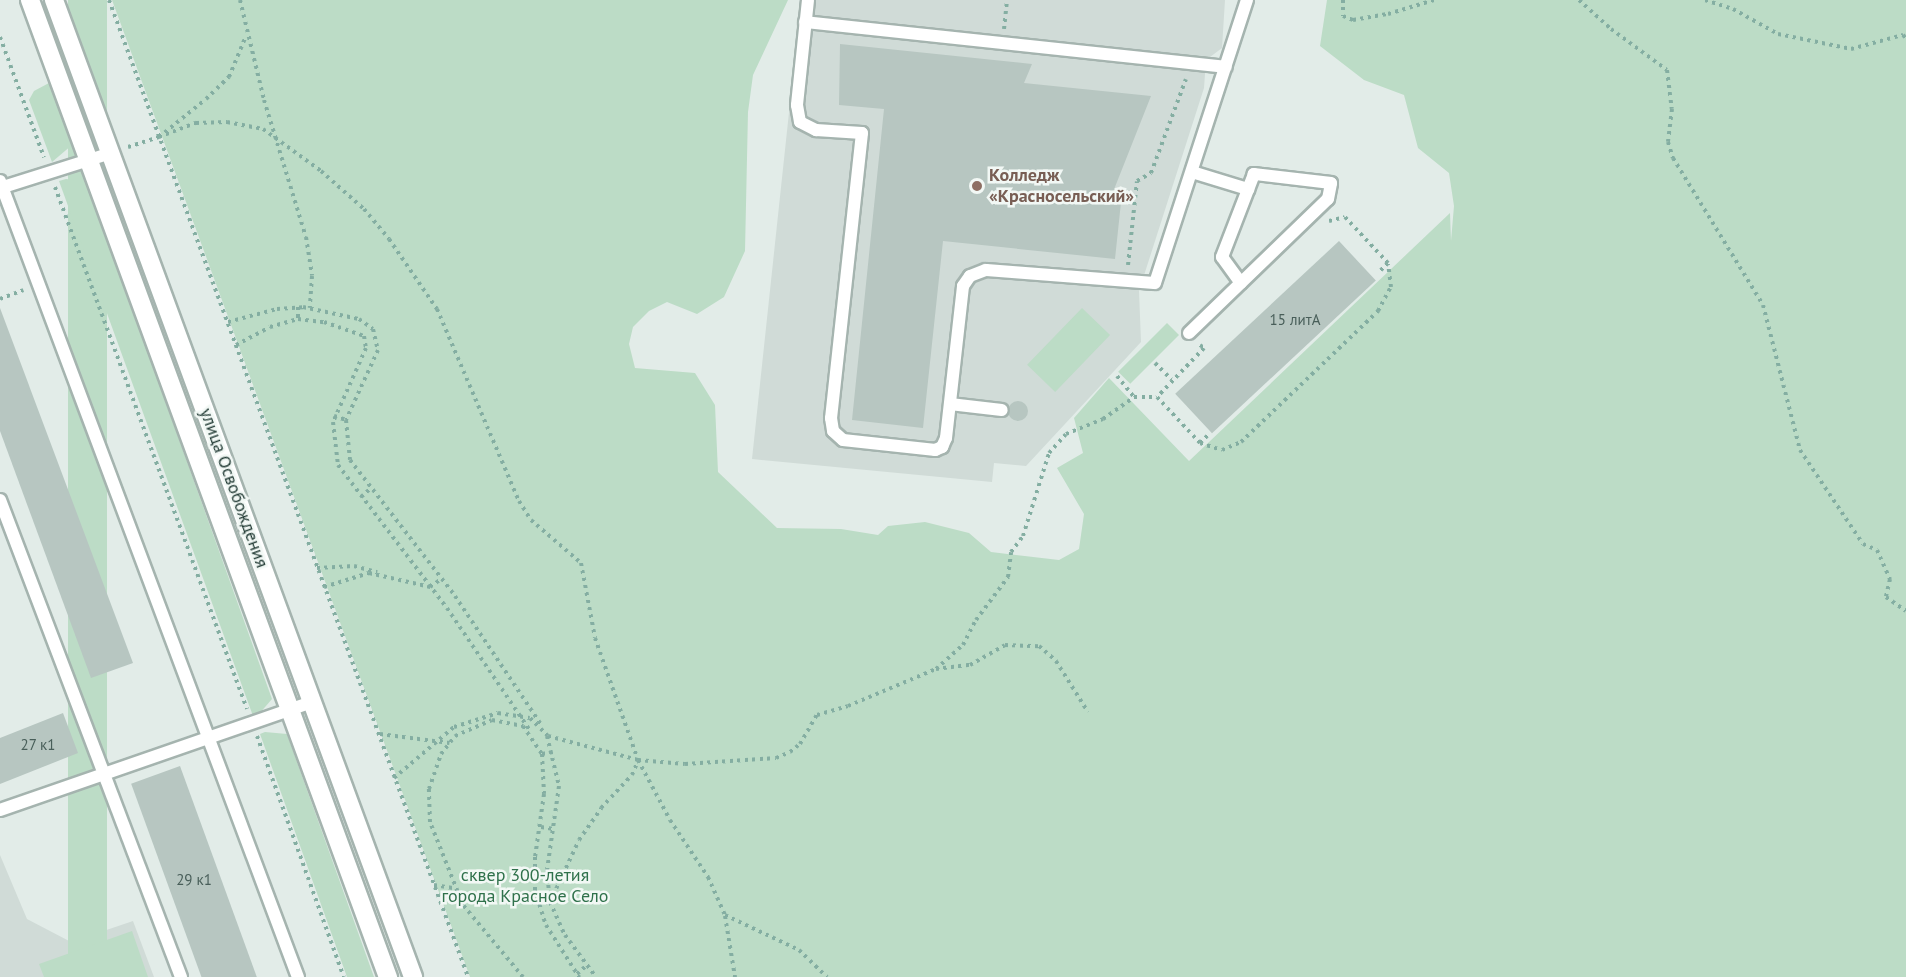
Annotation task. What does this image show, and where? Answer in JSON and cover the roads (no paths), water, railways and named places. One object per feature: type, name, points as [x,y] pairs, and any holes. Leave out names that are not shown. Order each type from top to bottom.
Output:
[{"type":"street","name":"улица Освобождения","points":[[30,0],[388,977]]},
{"type":"street","name":"улица Освобождения","points":[[54,0],[413,977]]},
{"type":"lane","points":[[808,0],[797,105],[800,122],[816,130],[862,133],[831,418],[833,430],[843,440],[935,450],[942,447],[946,438],[963,286],[970,276],[986,270],[1126,283],[1155,283],[1247,0]]},
{"type":"lane","points":[[805,22],[1226,67]]},
{"type":"lane","points":[[111,153],[1,186],[298,977]]},
{"type":"lane","points":[[1192,172],[1248,189]]},
{"type":"lane","points":[[1189,333],[1328,200],[1331,183],[1254,174],[1222,257],[1241,283]]},
{"type":"lane","points":[[950,404],[1002,410]]},
{"type":"lane","points":[[0,500],[105,771],[181,977]]},
{"type":"lane","points":[[0,810],[105,771],[207,739],[312,702]]},
{"type":"place","name":"Колледж «Красносельский»","points":[[977,186]]},
{"type":"park label","name":"сквер 300-летия города Красное Село","points":[[525,886]]}]
